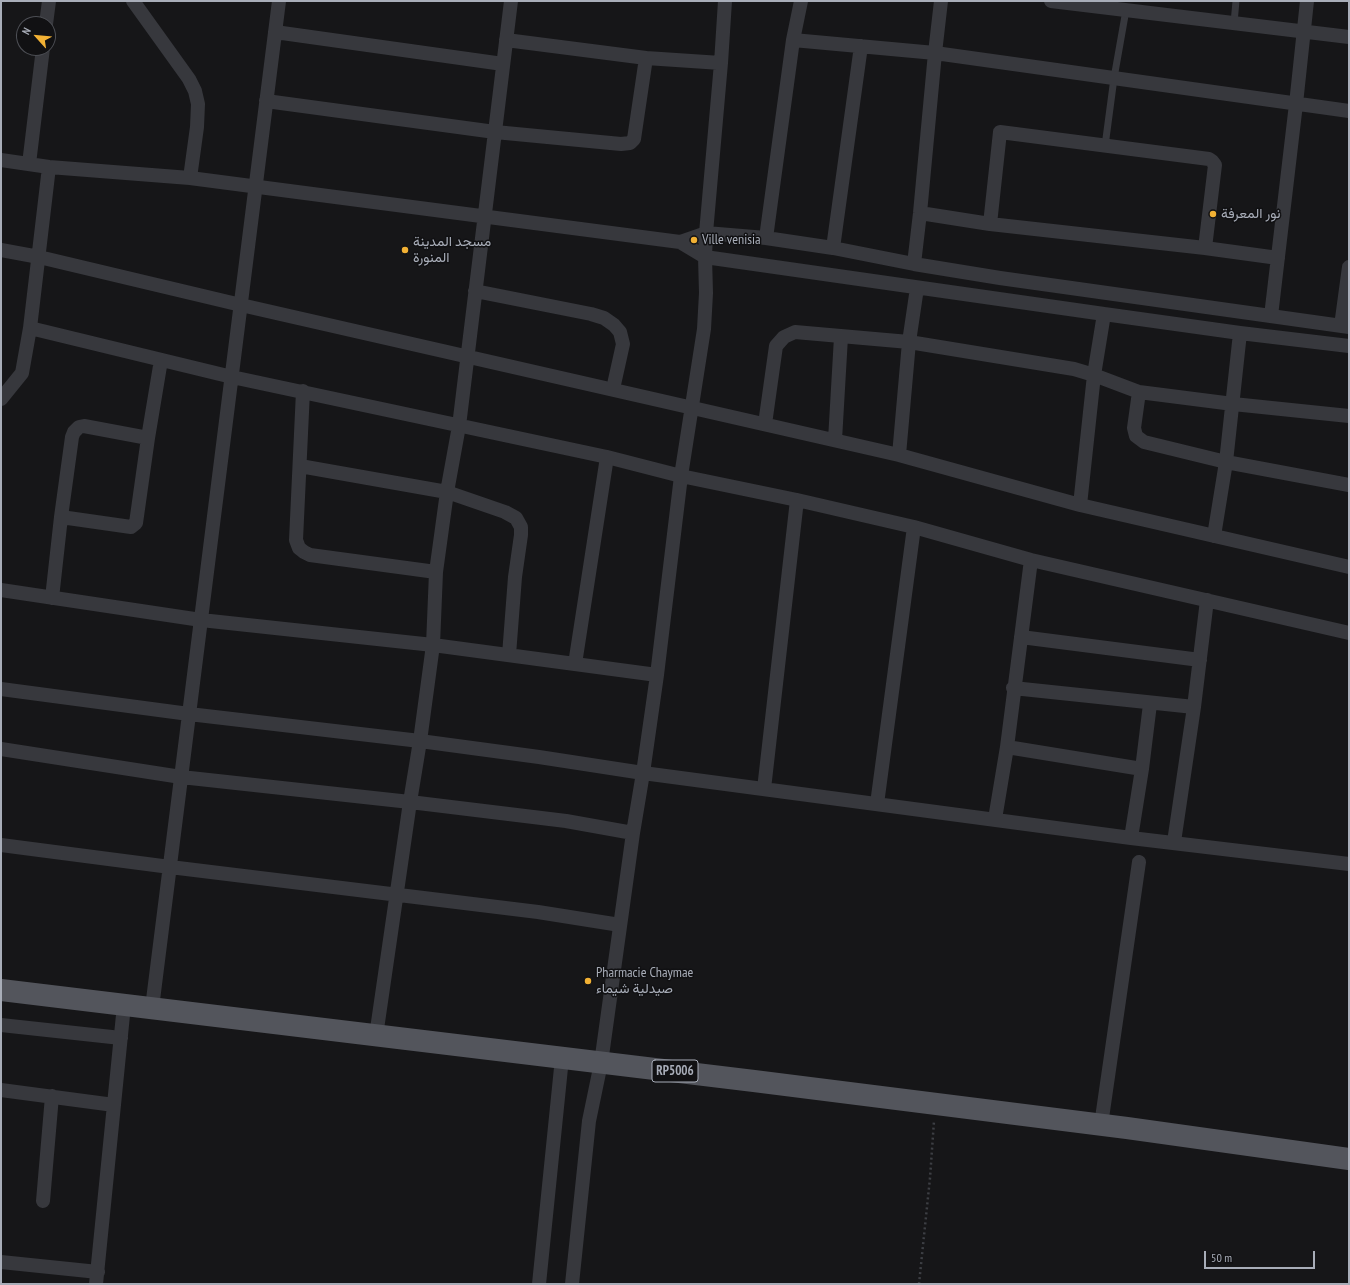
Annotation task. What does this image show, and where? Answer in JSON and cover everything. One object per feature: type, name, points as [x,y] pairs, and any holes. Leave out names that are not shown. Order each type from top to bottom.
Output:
[{"type":"main road","name":"RP5006","points":[[1,990],[601,1062],[1100,1125],[1349,1159]]},
{"type":"street","points":[[47,16],[49,1]]},
{"type":"street","points":[[133,1],[190,79],[195,91],[198,104],[197,127],[190,178]]},
{"type":"street","points":[[152,1008],[279,1]]},
{"type":"street","points":[[376,1036],[433,645],[436,572],[447,492],[459,426],[511,1]]},
{"type":"street","points":[[572,1284],[589,1121],[601,1062],[633,833],[643,773],[657,675],[681,476],[706,311],[706,233],[725,1]]},
{"type":"street","points":[[766,238],[793,40],[801,1]]},
{"type":"street","points":[[914,264],[941,1]]},
{"type":"street","points":[[1051,1],[1084,3],[1126,10],[1166,8],[1234,22],[1349,37]]},
{"type":"street","points":[[1271,316],[1307,1]]},
{"type":"street","points":[[275,32],[503,64]]},
{"type":"street","points":[[506,40],[646,58],[721,63]]},
{"type":"street","points":[[793,40],[935,53],[1349,111]]},
{"type":"street","points":[[834,248],[861,46]]},
{"type":"street","points":[[29,164],[42,56]]},
{"type":"street","points":[[266,101],[495,132],[611,144],[630,143],[634,139],[646,58]]},
{"type":"street","points":[[990,224],[1000,132],[1209,159],[1215,165],[1205,248]]},
{"type":"street","points":[[1,160],[49,167],[190,178],[485,215],[680,242],[705,257],[1240,333],[1349,346]]},
{"type":"street","points":[[1,399],[22,373],[30,328],[49,167]]},
{"type":"street","points":[[920,213],[990,224],[1205,248],[1278,258]]},
{"type":"street","points":[[680,242],[706,233],[766,238],[834,248],[914,264],[1000,278],[1345,327],[1349,267]]},
{"type":"street","points":[[1,250],[39,257],[241,305],[899,455],[1080,505],[1349,567]]},
{"type":"street","points":[[899,455],[909,342],[917,288]]},
{"type":"street","points":[[475,291],[591,314],[604,318],[614,325],[620,332],[623,344],[613,390]]},
{"type":"street","points":[[1080,505],[1094,375],[1104,314]]},
{"type":"street","points":[[30,328],[232,377],[304,391],[459,426],[607,457],[681,476],[797,500],[914,527],[1031,560],[1349,632]]},
{"type":"street","points":[[764,424],[776,346],[789,334],[795,332],[909,342],[1074,369],[1139,392],[1233,404],[1349,416]]},
{"type":"street","points":[[1214,536],[1226,462],[1240,333]]},
{"type":"street","points":[[835,440],[841,336]]},
{"type":"street","points":[[62,517],[131,526],[138,521],[148,438],[161,360]]},
{"type":"street","points":[[304,391],[296,540],[299,548],[310,555],[436,572]]},
{"type":"street","points":[[1139,392],[1134,428],[1136,436],[1144,442],[1226,462],[1349,485]]},
{"type":"street","points":[[52,598],[72,437],[76,429],[79,426],[84,426],[148,438]]},
{"type":"street","points":[[575,664],[607,457]]},
{"type":"street","points":[[300,466],[447,492],[512,515],[516,518],[521,527],[515,577],[509,655]]},
{"type":"street","points":[[764,789],[797,500]]},
{"type":"street","points":[[878,804],[914,527]]},
{"type":"street","points":[[995,819],[1007,747],[1013,688],[1031,560]]},
{"type":"street","points":[[1,590],[201,620],[433,645],[657,675]]},
{"type":"street","points":[[1174,842],[1194,707],[1207,600]]},
{"type":"street","points":[[1021,637],[1200,660]]},
{"type":"street","points":[[1013,688],[1150,704],[1194,707]]},
{"type":"street","points":[[1,689],[189,714],[420,741],[643,773],[1131,838],[1349,864]]},
{"type":"street","points":[[1131,838],[1142,769],[1150,704]]},
{"type":"street","points":[[1007,747],[1142,769]]},
{"type":"street","points":[[1,749],[181,777],[566,821],[633,833]]},
{"type":"street","points":[[1,844],[170,867],[538,912],[620,925]]},
{"type":"street","points":[[1100,1125],[1139,862]]},
{"type":"street","points":[[1,1262],[97,1278],[124,1005]]},
{"type":"street","points":[[1,1025],[121,1038]]},
{"type":"street","points":[[539,1284],[562,1058]]},
{"type":"street","points":[[1,1090],[114,1105]]},
{"type":"street","points":[[43,1201],[52,1096]]},
{"type":"lane","points":[[1234,22],[1236,1]]},
{"type":"lane","points":[[1105,146],[1114,78],[1126,10]]},
{"type":"path","points":[[919,1284],[930,1178],[935,1104]]},
{"type":"place","name":"نور المعرفة","points":[[1213,214]]},
{"type":"place","name":"Ville venisia","points":[[694,240]]},
{"type":"place","name":"مسجد المدينة المنورة","points":[[405,250]]},
{"type":"place","name":"Pharmacie Chaymae صيدلية شيماء","points":[[588,981]]}]
